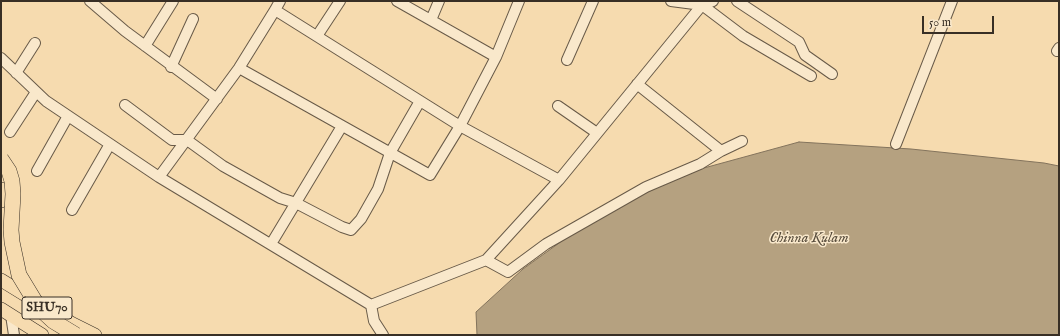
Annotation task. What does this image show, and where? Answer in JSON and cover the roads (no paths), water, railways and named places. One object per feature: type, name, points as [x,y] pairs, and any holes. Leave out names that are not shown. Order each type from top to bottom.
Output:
[{"type":"highway","points":[[1,159],[9,171],[12,181],[13,194],[11,230],[19,276],[39,308],[53,321],[76,335]]},
{"type":"highway","points":[[1,190],[1,200]]},
{"type":"highway","points":[[1,213],[8,269],[14,285],[23,301],[34,314],[49,328],[60,335]]},
{"type":"main road","name":"SHU70","points":[[1,280],[71,323],[95,335]]},
{"type":"main road","name":"SHU70","points":[[6,312],[42,335]]},
{"type":"street","points":[[90,1],[145,46],[217,100]]},
{"type":"street","points":[[145,46],[173,1]]},
{"type":"street","points":[[317,36],[340,1]]},
{"type":"street","points":[[397,1],[496,57]]},
{"type":"street","points":[[430,20],[439,1]]},
{"type":"street","points":[[239,68],[430,175],[460,126],[496,57],[519,1]]},
{"type":"street","points":[[566,60],[592,1]]},
{"type":"street","points":[[671,1],[702,5],[713,1]]},
{"type":"street","points":[[737,1],[798,42],[805,55],[832,74]]},
{"type":"street","points":[[896,144],[952,1]]},
{"type":"street","points":[[702,5],[743,36],[811,76]]},
{"type":"street","points":[[371,305],[486,260],[559,180],[702,5]]},
{"type":"street","points":[[159,177],[217,100],[239,68],[277,6],[317,36],[460,126],[559,180]]},
{"type":"street","points":[[171,66],[193,19]]},
{"type":"street","points":[[16,73],[36,43]]},
{"type":"street","points":[[1,58],[46,101],[159,177],[371,305],[374,321],[383,335]]},
{"type":"street","points":[[637,84],[721,151]]},
{"type":"street","points":[[10,132],[36,92]]},
{"type":"street","points":[[125,105],[172,140],[187,140],[223,166],[280,198],[296,203],[351,230],[361,219],[378,189],[390,153],[420,101]]},
{"type":"street","points":[[558,106],[597,133]]},
{"type":"street","points":[[37,171],[68,116]]},
{"type":"street","points":[[271,244],[342,126]]},
{"type":"street","points":[[486,260],[508,272],[553,240],[646,187],[700,164],[721,151],[742,141]]},
{"type":"street","points":[[72,210],[110,144]]},
{"type":"street","points":[[6,312],[14,335]]},
{"type":"water","name":"Chinna Kulam","points":[[799,142],[911,149],[1044,163],[1059,166],[1059,335],[477,335],[476,312],[523,269],[598,215],[693,171]]}]
